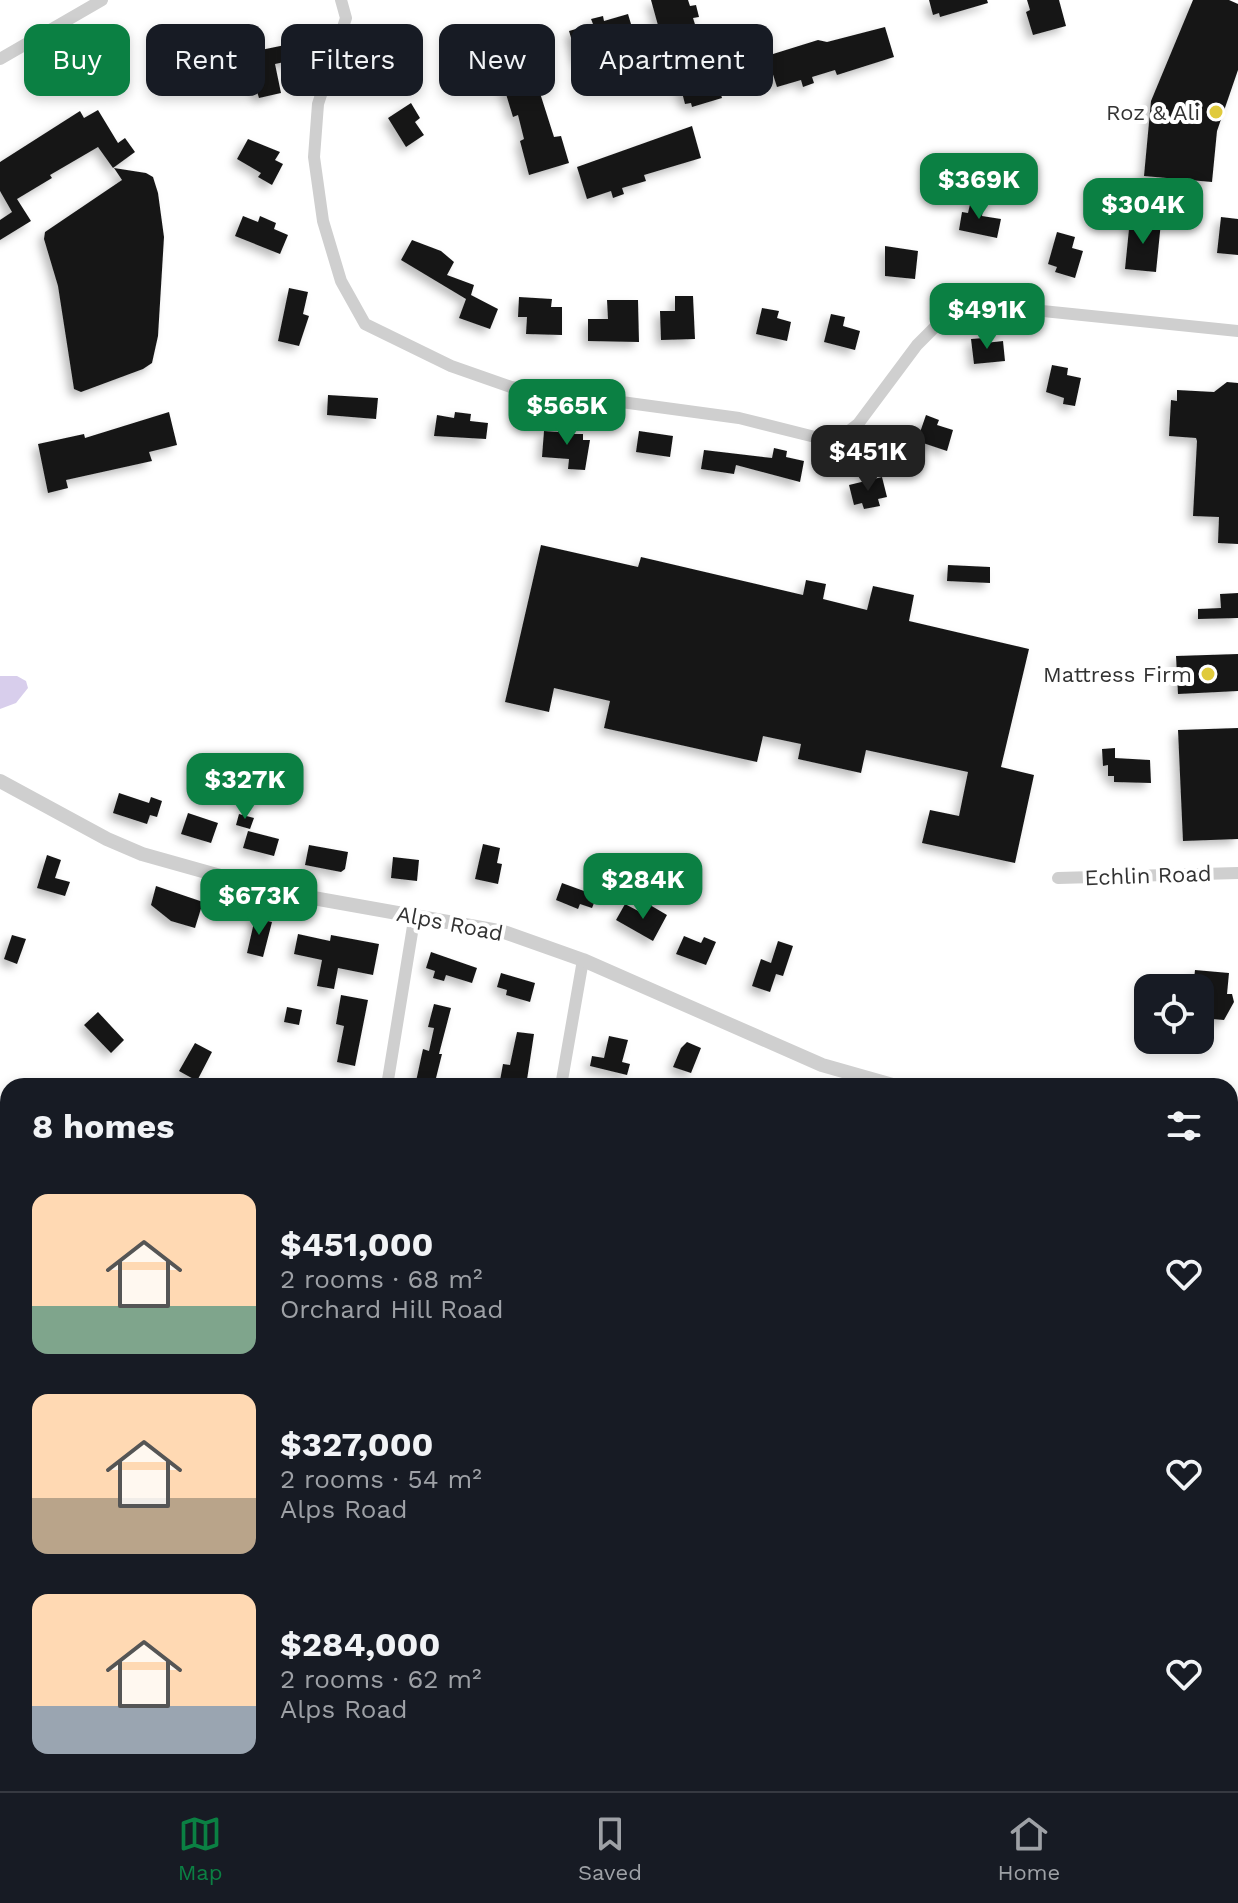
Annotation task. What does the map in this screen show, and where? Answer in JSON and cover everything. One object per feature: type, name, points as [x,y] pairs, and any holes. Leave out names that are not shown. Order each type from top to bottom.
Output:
[{"type":"street","points":[[0,59],[102,0]]},
{"type":"street","points":[[341,0],[346,18],[318,104],[314,157],[323,221],[341,281],[365,324],[451,366],[511,387],[739,418],[830,438],[845,434],[858,424],[917,345],[934,328],[966,311],[1014,308],[1238,331]]},
{"type":"street","name":"Alps Road","points":[[0,781],[107,839],[171,864],[274,891],[504,932],[583,960],[822,1065],[868,1078]]},
{"type":"street","name":"Echlin Road","points":[[1058,878],[1238,873]]},
{"type":"street","points":[[388,1078],[415,914]]},
{"type":"street","points":[[562,1078],[583,960]]},
{"type":"shaded area","points":[[0,676],[17,676],[26,681],[28,688],[16,703],[0,709]]},
{"type":"building","points":[[651,0],[688,0],[690,6],[696,5],[699,17],[693,18],[695,24],[658,24]]},
{"type":"building","points":[[929,0],[987,0],[988,3],[940,17],[939,13],[933,15]]},
{"type":"building","points":[[1027,0],[1059,0],[1066,26],[1033,35],[1026,12],[1030,10]]},
{"type":"building","points":[[1193,0],[1229,0],[1238,4],[1238,70],[1217,131],[1212,182],[1144,176],[1151,101]]},
{"type":"building","points":[[628,14],[631,24],[593,24],[591,19],[603,16],[604,21]]},
{"type":"building","points":[[885,27],[894,57],[837,75],[835,70],[812,77],[814,83],[803,87],[801,80],[777,87],[773,75],[773,54],[818,40],[827,42]]},
{"type":"building","points":[[281,46],[281,63],[275,64],[281,93],[259,98],[265,96],[265,49]]},
{"type":"building","points":[[507,96],[541,96],[554,137],[561,136],[569,163],[529,175],[520,141],[524,139],[518,115],[513,117]]},
{"type":"building","points":[[683,96],[722,98],[692,107],[691,103],[685,104]]},
{"type":"building","points":[[411,103],[420,118],[415,122],[424,135],[406,147],[388,118]]},
{"type":"building","points":[[98,110],[118,143],[125,138],[135,152],[113,168],[98,147],[50,175],[52,178],[17,199],[31,221],[0,240],[0,220],[12,212],[0,191],[0,162],[80,111],[84,118]]},
{"type":"building","points":[[692,126],[701,158],[644,175],[646,181],[622,188],[624,194],[613,198],[611,191],[587,199],[577,167]]},
{"type":"building","points":[[248,139],[280,152],[275,160],[283,164],[272,185],[258,177],[261,173],[237,159]]},
{"type":"building","points":[[114,168],[146,173],[153,177],[158,193],[164,237],[158,336],[152,363],[81,392],[74,389],[58,286],[44,239],[45,232],[122,180]]},
{"type":"building","points":[[971,200],[984,203],[982,216],[1001,219],[997,238],[959,230],[962,212],[968,213]]},
{"type":"building","points":[[243,216],[258,222],[260,216],[276,223],[274,229],[288,235],[280,254],[235,236]]},
{"type":"building","points":[[1221,217],[1238,219],[1238,255],[1217,253]]},
{"type":"building","points":[[1130,219],[1161,222],[1156,272],[1125,269]]},
{"type":"building","points":[[1057,232],[1075,237],[1072,248],[1083,251],[1075,278],[1055,272],[1057,267],[1048,264]]},
{"type":"building","points":[[412,240],[441,251],[454,262],[447,275],[474,285],[471,295],[498,309],[490,329],[459,318],[466,299],[401,260]]},
{"type":"building","points":[[885,246],[918,251],[915,279],[885,276]]},
{"type":"building","points":[[289,288],[308,292],[303,314],[309,316],[299,346],[278,341]]},
{"type":"building","points":[[675,296],[693,296],[695,339],[661,340],[660,311],[675,311]]},
{"type":"building","points":[[519,297],[552,299],[551,307],[562,307],[562,335],[526,334],[527,317],[518,317]]},
{"type":"building","points":[[607,300],[638,300],[639,342],[588,341],[588,319],[608,319]]},
{"type":"building","points":[[762,308],[779,311],[777,318],[791,322],[787,341],[756,334]]},
{"type":"building","points":[[831,314],[845,317],[843,326],[860,331],[855,350],[824,342]]},
{"type":"building","points":[[984,338],[985,343],[1003,341],[1005,361],[974,364],[971,339]]},
{"type":"building","points":[[1052,365],[1068,368],[1067,375],[1081,378],[1075,406],[1063,404],[1064,398],[1046,392]]},
{"type":"building","points":[[1227,382],[1238,383],[1238,544],[1218,543],[1219,517],[1193,516],[1197,441],[1196,438],[1169,436],[1171,400],[1177,401],[1177,390],[1214,392]]},
{"type":"building","points":[[328,395],[378,398],[376,419],[327,415]]},
{"type":"building","points":[[169,412],[177,445],[149,452],[152,461],[66,480],[68,488],[48,493],[38,444],[84,434],[85,438]]},
{"type":"building","points":[[455,412],[471,414],[470,421],[488,423],[486,439],[434,436],[437,415],[454,418]]},
{"type":"building","points":[[926,415],[939,420],[937,425],[953,430],[947,451],[917,441]]},
{"type":"building","points":[[559,424],[572,424],[572,434],[583,434],[583,440],[590,440],[585,470],[568,469],[569,459],[542,457],[544,431],[558,432]]},
{"type":"building","points":[[639,431],[673,436],[670,457],[636,452]]},
{"type":"building","points":[[774,448],[787,451],[786,457],[804,461],[800,482],[736,465],[734,474],[701,469],[704,450],[772,458]]},
{"type":"building","points":[[882,477],[887,497],[878,499],[880,506],[864,509],[862,503],[854,505],[849,485]]},
{"type":"building","points":[[541,545],[638,567],[641,557],[803,595],[806,580],[826,584],[823,599],[867,610],[873,586],[914,595],[909,621],[1029,649],[1001,767],[1034,775],[1015,863],[922,843],[930,810],[959,816],[968,772],[866,750],[861,773],[798,759],[801,744],[763,736],[757,762],[604,728],[610,701],[554,688],[549,712],[505,702]]},
{"type":"building","points":[[948,565],[990,567],[990,583],[947,581]]},
{"type":"building","points":[[1238,593],[1238,618],[1198,619],[1198,609],[1221,608],[1220,594]]},
{"type":"building","name":"Mattress Firm","points":[[1238,654],[1238,691],[1178,694],[1176,656]]},
{"type":"building","points":[[1238,728],[1238,839],[1183,841],[1178,730]]},
{"type":"building","points":[[1115,748],[1115,758],[1150,760],[1151,783],[1114,782],[1114,776],[1108,776],[1108,765],[1103,766],[1102,749]]},
{"type":"building","points":[[119,793],[149,803],[151,797],[162,801],[157,817],[150,815],[147,824],[113,813]]},
{"type":"building","points":[[188,813],[218,823],[211,843],[181,834]]},
{"type":"building","points":[[239,814],[254,818],[250,829],[236,825]]},
{"type":"building","points":[[248,831],[279,839],[274,856],[243,848]]},
{"type":"building","points":[[483,844],[500,848],[497,863],[502,864],[498,884],[475,879]]},
{"type":"building","points":[[309,845],[348,852],[345,869],[341,872],[305,865]]},
{"type":"building","points":[[47,855],[61,860],[55,878],[70,882],[65,896],[37,888]]},
{"type":"building","points":[[393,857],[419,860],[417,881],[391,878]]},
{"type":"building","points":[[562,883],[584,891],[586,886],[599,891],[592,908],[580,904],[578,909],[556,900]]},
{"type":"building","points":[[156,886],[203,902],[195,928],[171,921],[151,905]]},
{"type":"building","points":[[625,904],[644,914],[650,905],[667,915],[653,941],[616,920]]},
{"type":"building","points":[[255,918],[272,922],[263,957],[247,953]]},
{"type":"building","points":[[298,934],[330,941],[331,935],[379,944],[373,975],[338,968],[334,989],[317,986],[322,960],[294,954]]},
{"type":"building","points":[[12,935],[26,939],[17,964],[4,959]]},
{"type":"building","points":[[684,936],[701,943],[704,937],[716,942],[706,965],[676,954]]},
{"type":"building","points":[[778,941],[793,946],[783,976],[776,974],[770,992],[752,986],[761,959],[771,963]]},
{"type":"building","points":[[431,952],[477,968],[472,983],[446,975],[444,981],[433,978],[435,971],[426,968]]},
{"type":"building","points":[[1195,970],[1229,973],[1227,994],[1232,994],[1234,1002],[1224,1020],[1214,1019],[1214,974],[1195,974]]},
{"type":"building","points":[[501,973],[535,983],[530,1002],[506,995],[507,990],[497,987]]},
{"type":"building","points":[[341,995],[368,1000],[355,1066],[337,1062],[344,1026],[336,1024]]},
{"type":"building","points":[[434,1004],[451,1008],[436,1078],[417,1078],[423,1049],[429,1051],[434,1028],[428,1027]]},
{"type":"building","points":[[287,1007],[302,1010],[299,1025],[284,1022]]},
{"type":"building","points":[[98,1012],[124,1040],[111,1053],[84,1025]]},
{"type":"building","points":[[517,1032],[534,1034],[527,1078],[500,1078],[503,1064],[510,1065]]},
{"type":"building","points":[[609,1036],[628,1040],[622,1062],[630,1064],[627,1075],[590,1066],[592,1056],[604,1058]]},
{"type":"building","points":[[687,1042],[701,1048],[691,1073],[673,1067]]},
{"type":"building","points":[[195,1043],[212,1052],[199,1078],[179,1071]]},
{"type":"place","name":"Roz & Ali","points":[[1216,112]]},
{"type":"place","name":"Mattress Firm","points":[[1208,674]]}]
